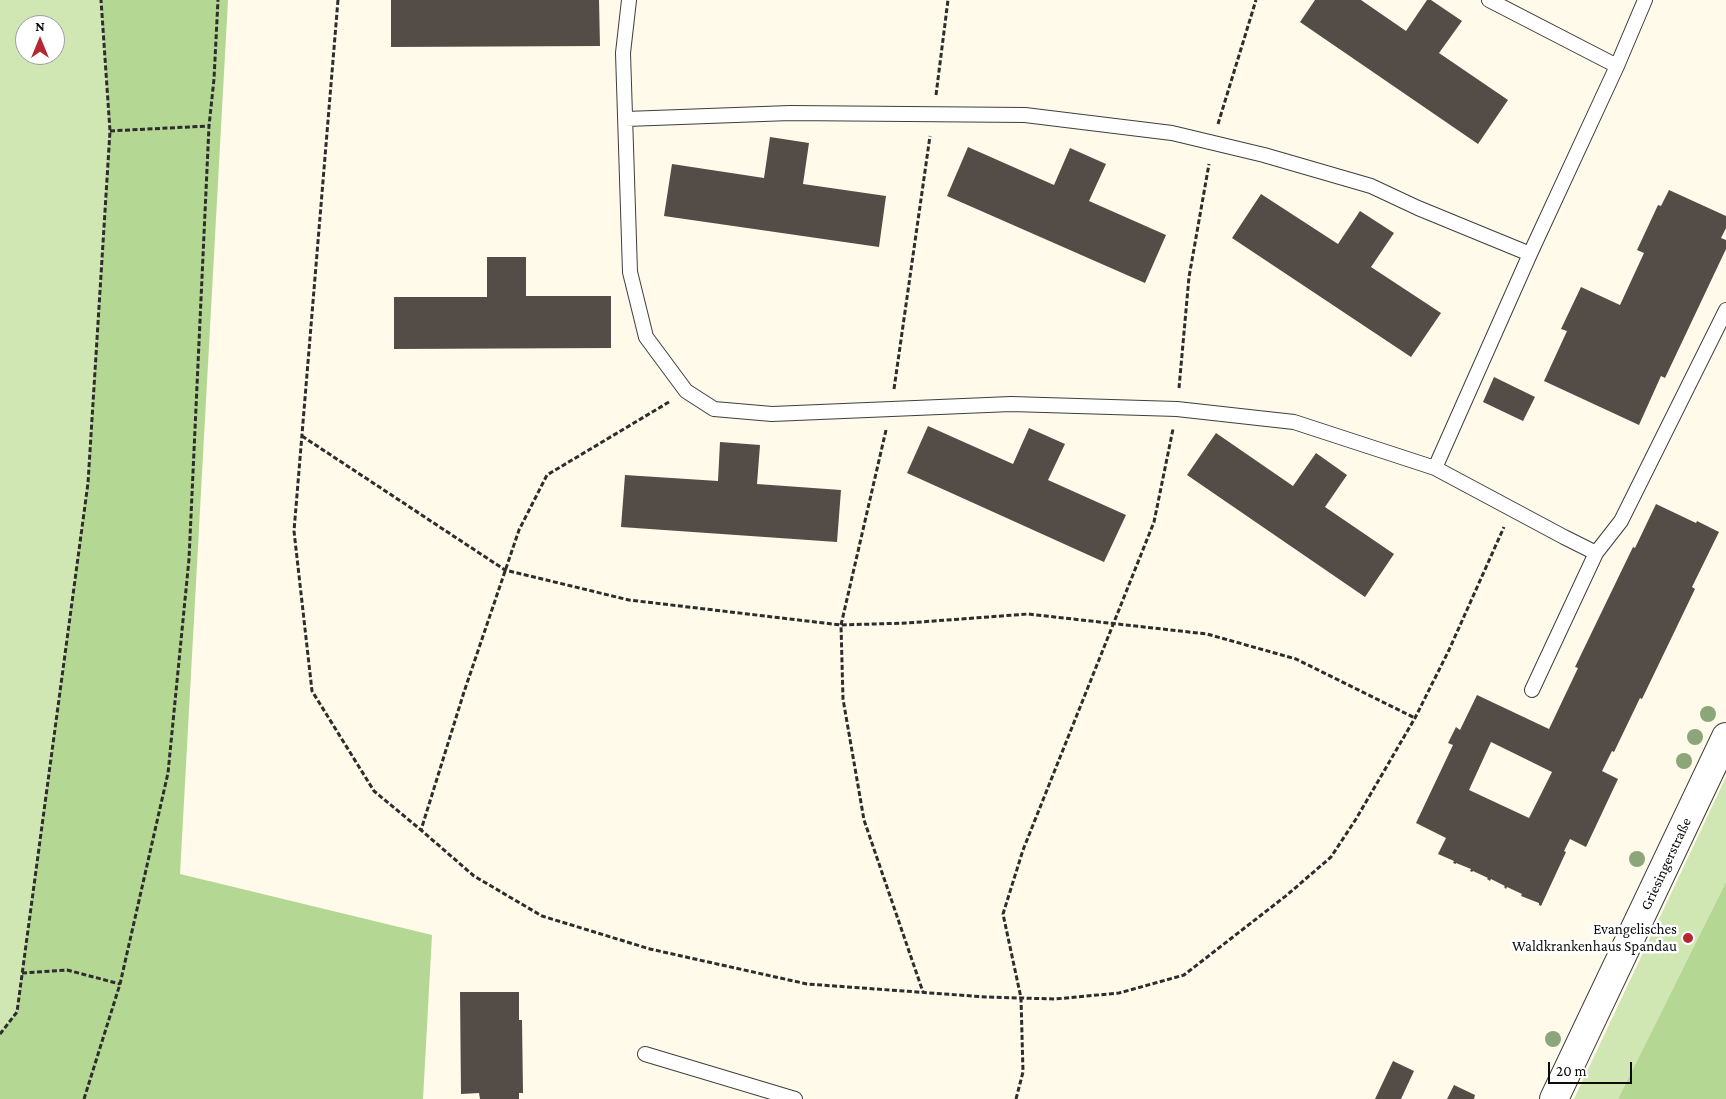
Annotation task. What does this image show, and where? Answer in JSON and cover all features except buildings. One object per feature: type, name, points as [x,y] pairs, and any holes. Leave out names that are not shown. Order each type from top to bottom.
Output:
[{"type":"street","name":"Griesingerstraße","points":[[1554,1099],[1726,737]]},
{"type":"lane","points":[[629,0],[623,53],[630,272],[646,337],[686,391],[714,408],[772,414],[1011,404],[1177,409],[1294,422],[1435,468],[1596,553]]},
{"type":"lane","points":[[1489,0],[1617,66]]},
{"type":"lane","points":[[1435,468],[1645,0]]},
{"type":"lane","points":[[626,120],[790,112],[1025,115],[1172,133],[1264,155],[1371,186],[1418,208],[1530,254]]},
{"type":"lane","points":[[1532,690],[1596,553],[1621,520],[1726,310]]},
{"type":"lane","points":[[645,1054],[795,1099]]},
{"type":"path","points":[[0,1034],[17,1012],[88,483],[110,131],[101,0]]},
{"type":"path","points":[[84,1099],[120,984],[168,773],[189,559],[209,126],[214,79],[218,0]]},
{"type":"path","points":[[338,0],[294,531],[312,691],[374,791],[474,876],[542,916],[650,949],[807,984],[1055,999],[1119,993],[1184,974],[1286,895],[1331,857],[1356,819],[1415,718],[1449,650],[1512,509]]},
{"type":"path","points":[[923,992],[864,820],[843,699],[841,625],[891,410],[948,0]]},
{"type":"path","points":[[1016,1099],[1023,1072],[1021,998],[1002,914],[1023,850],[1154,522],[1177,409],[1189,276],[1212,143],[1256,0]]},
{"type":"path","points":[[110,131],[209,126]]},
{"type":"path","points":[[421,830],[464,692],[519,530],[547,474],[686,391]]},
{"type":"path","points":[[302,436],[505,570],[629,600],[841,625],[906,623],[1028,614],[1207,634],[1296,660],[1415,718]]},
{"type":"path","points":[[22,973],[67,970],[120,984]]},
{"type":"green space","points":[[0,0],[101,0],[110,131],[88,483],[17,1012],[0,1034]]},
{"type":"green space","points":[[101,0],[228,0],[180,874],[432,935],[423,1099],[0,1099],[0,1034],[17,1012],[88,483],[110,131]]},
{"type":"green space","points":[[1726,777],[1726,882],[1618,1099],[1574,1099]]},
{"type":"green space","points":[[1726,882],[1726,1099],[1618,1099]]},
{"type":"place","name":"Evangelisches Waldkrankenhaus Spandau","points":[[1688,938]]}]
